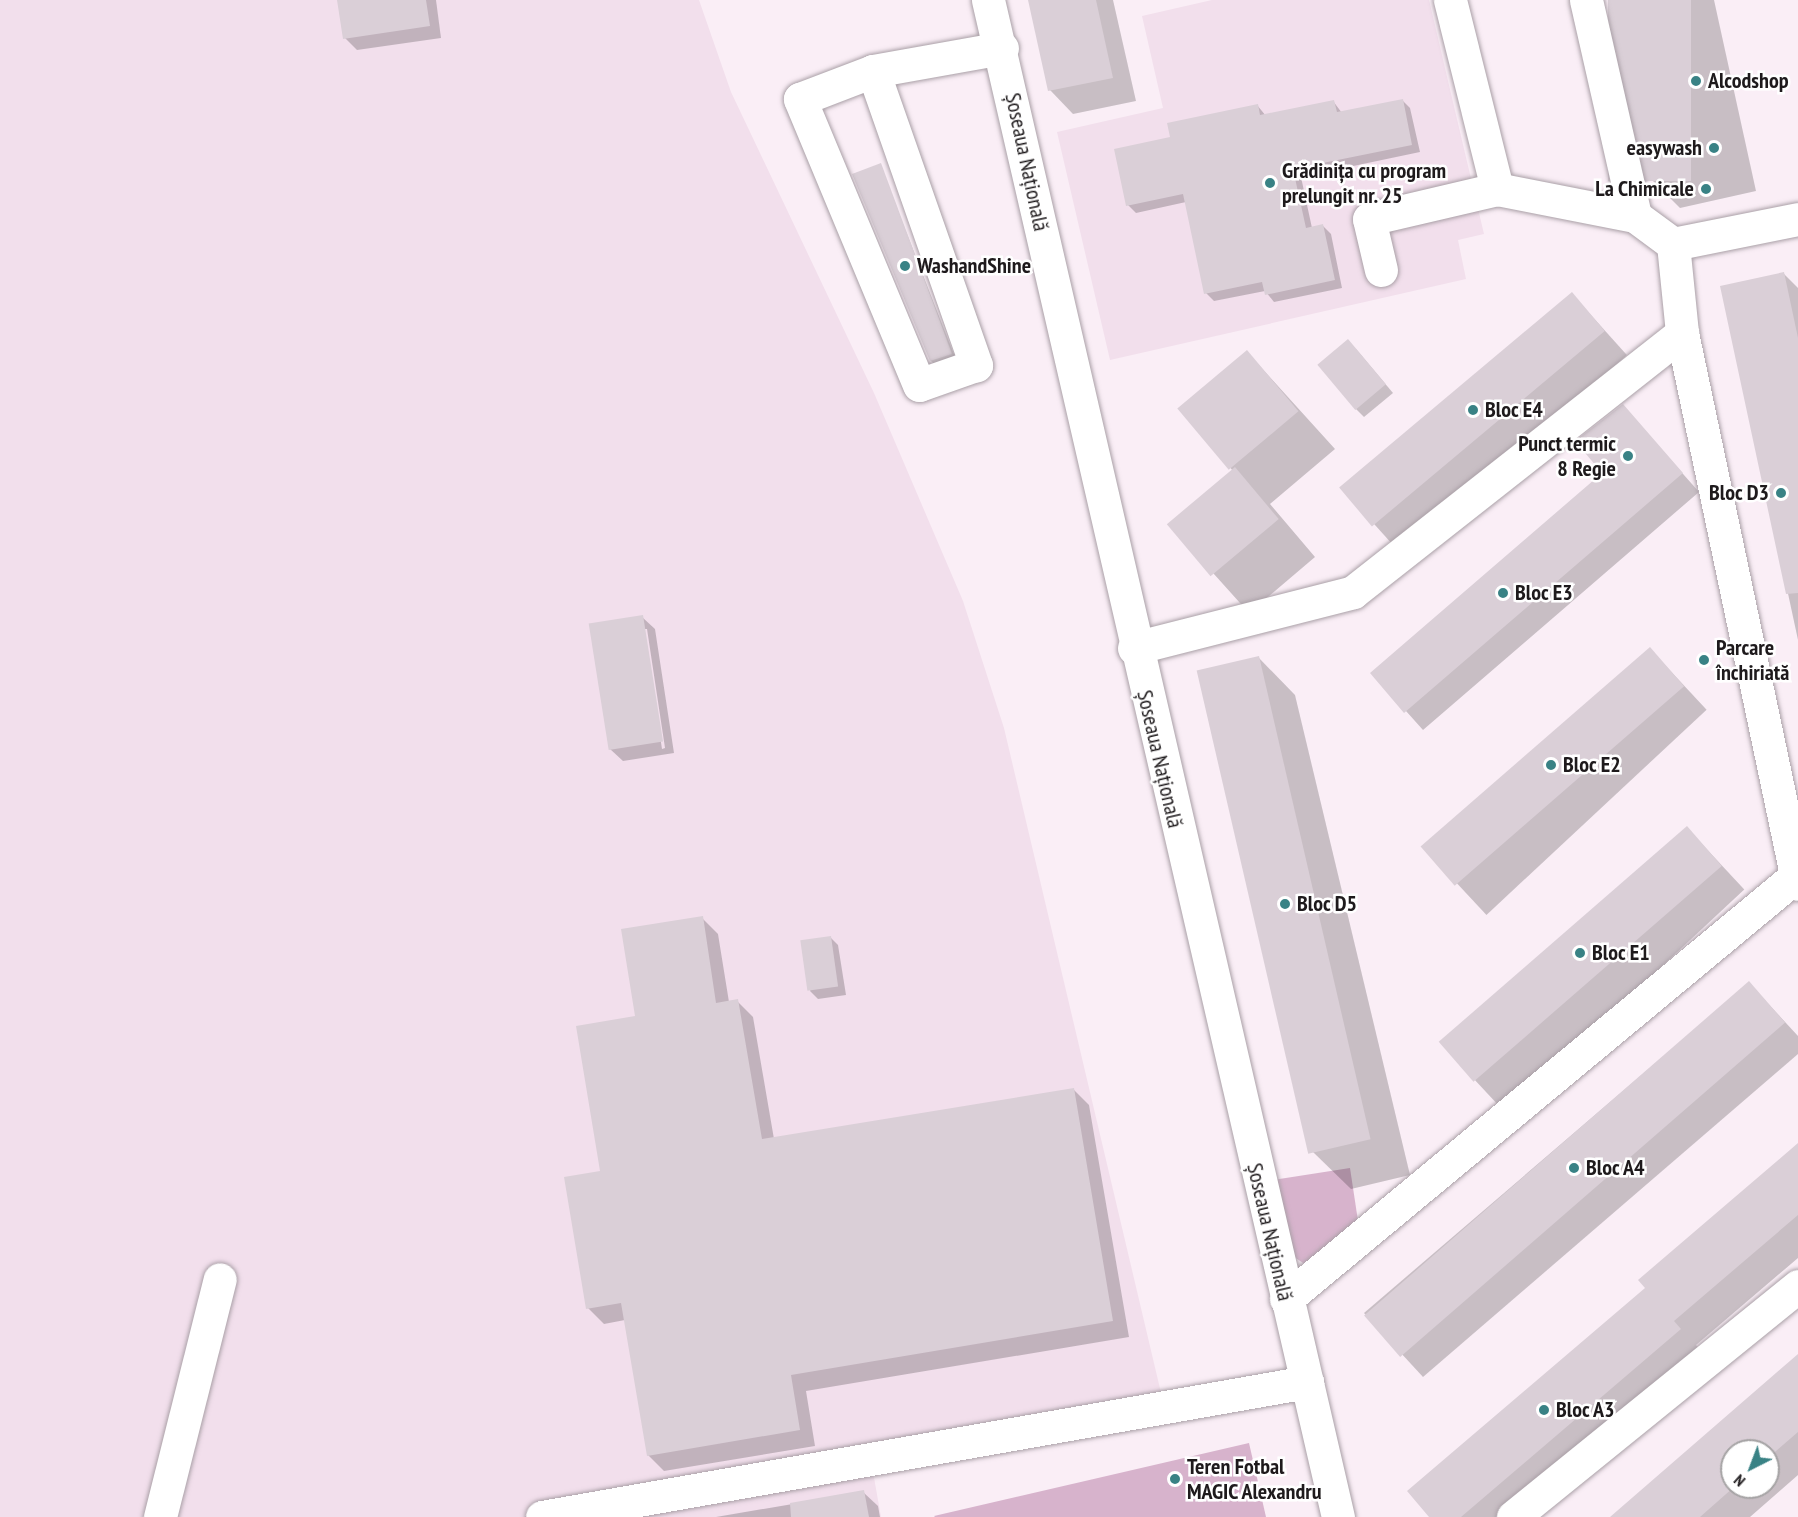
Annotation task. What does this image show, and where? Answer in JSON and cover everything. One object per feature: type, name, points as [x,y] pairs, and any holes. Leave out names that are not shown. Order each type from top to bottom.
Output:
[{"type":"street","name":"Șoseaua Națională","points":[[988,0],[1002,48],[1134,648],[1338,1517]]},
{"type":"street","points":[[1450,0],[1497,189]]},
{"type":"street","points":[[1586,0],[1635,216]]},
{"type":"street","points":[[873,71],[976,365],[919,385],[800,99],[873,71],[1002,48]]},
{"type":"street","points":[[1381,270],[1369,219],[1497,189],[1635,216],[1673,244],[1798,219]]},
{"type":"street","points":[[1286,1299],[1797,880],[1682,333],[1673,244]]},
{"type":"street","points":[[1134,648],[1353,592],[1682,333]]},
{"type":"street","points":[[160,1517],[220,1279]]},
{"type":"street","points":[[1513,1517],[1798,1286]]},
{"type":"street","points":[[542,1517],[1307,1382]]},
{"type":"shaded area","points":[[0,0],[699,0],[731,92],[874,393],[963,601],[1004,728],[1162,1397],[870,1455],[881,1517],[0,1517]]},
{"type":"shaded area","name":"Grădinița cu program prelungit nr. 25","points":[[1212,0],[1429,0],[1484,234],[1458,240],[1466,279],[1110,360],[1057,132],[1163,108],[1142,16]]},
{"type":"shaded area","points":[[1350,1168],[1358,1221],[1306,1265],[1284,1250],[1273,1180]]},
{"type":"shaded area","name":"Teren Fotbal MAGIC Alexandru","points":[[1249,1443],[1266,1517],[934,1516]]},
{"type":"building","points":[[337,0],[426,0],[430,26],[343,39]]},
{"type":"building","points":[[1028,0],[1096,0],[1113,78],[1048,91]]},
{"type":"building","points":[[1608,0],[1691,0],[1691,181],[1608,181]]},
{"type":"building","name":"Grădinița cu program prelungit nr. 25","points":[[1403,99],[1412,145],[1293,169],[1306,228],[1323,224],[1335,280],[1265,295],[1262,282],[1204,294],[1183,194],[1126,206],[1114,149],[1170,137],[1167,123],[1258,104],[1260,115],[1334,100],[1337,112]]},
{"type":"building","name":"WashandShine","points":[[881,163],[952,354],[930,361],[852,174]]},
{"type":"building","name":"Bloc D3","points":[[1784,272],[1798,338],[1798,593],[1786,594],[1720,286]]},
{"type":"building","name":"Bloc E4","points":[[1572,292],[1605,331],[1372,526],[1339,487]]},
{"type":"building","points":[[1348,339],[1386,384],[1355,410],[1317,365]]},
{"type":"building","points":[[1247,350],[1298,411],[1229,470],[1177,408]]},
{"type":"building","name":"Bloc E3","points":[[1623,404],[1683,473],[1404,713],[1370,673],[1602,473],[1575,441]]},
{"type":"building","points":[[1235,467],[1279,519],[1211,576],[1167,524]]},
{"type":"building","points":[[643,615],[663,741],[609,750],[589,624]]},
{"type":"building","name":"Bloc E2","points":[[1650,647],[1684,686],[1455,886],[1421,846]]},
{"type":"building","name":"Bloc D5","points":[[1259,656],[1371,1139],[1308,1154],[1197,670]]},
{"type":"building","name":"Bloc E1","points":[[1687,826],[1722,866],[1473,1082],[1439,1042]]},
{"type":"building","points":[[703,916],[716,1003],[738,999],[762,1139],[1074,1088],[1113,1321],[791,1375],[800,1430],[647,1456],[621,1303],[586,1309],[564,1177],[600,1171],[576,1026],[635,1016],[621,929]]},
{"type":"building","points":[[831,936],[838,987],[807,991],[800,940]]},
{"type":"building","name":"Bloc A4","points":[[1749,981],[1785,1023],[1400,1357],[1364,1316]]},
{"type":"building","name":"Bloc A3","points":[[1798,1143],[1798,1215],[1674,1321],[1681,1329],[1461,1517],[1429,1517],[1407,1491],[1645,1288],[1638,1280]]},
{"type":"building","points":[[1798,1354],[1798,1432],[1780,1448],[1780,1439],[1720,1439],[1720,1499],[1700,1517],[1610,1517]]},
{"type":"building","points":[[864,1490],[869,1517],[791,1517],[790,1503]]},
{"type":"place","name":"Alcodshop","points":[[1696,81]]},
{"type":"place","name":"easywash","points":[[1714,148]]},
{"type":"place","name":"Grădinița cu program prelungit nr. 25","points":[[1270,183]]},
{"type":"place","name":"La Chimicale","points":[[1706,189]]},
{"type":"place","name":"WashandShine","points":[[905,266]]},
{"type":"place","name":"Bloc E4","points":[[1473,410]]},
{"type":"place","name":"Punct termic 8 Regie","points":[[1628,456]]},
{"type":"place","name":"Bloc D3","points":[[1781,493]]},
{"type":"place","name":"Bloc E3","points":[[1503,593]]},
{"type":"place","name":"Parcare închiriată","points":[[1704,660]]},
{"type":"place","name":"Bloc E2","points":[[1551,765]]},
{"type":"place","name":"Bloc D5","points":[[1285,904]]},
{"type":"place","name":"Bloc E1","points":[[1580,953]]},
{"type":"place","name":"Bloc A4","points":[[1574,1168]]},
{"type":"place","name":"Bloc A3","points":[[1544,1410]]},
{"type":"place","name":"Teren Fotbal MAGIC Alexandru","points":[[1175,1479]]}]
